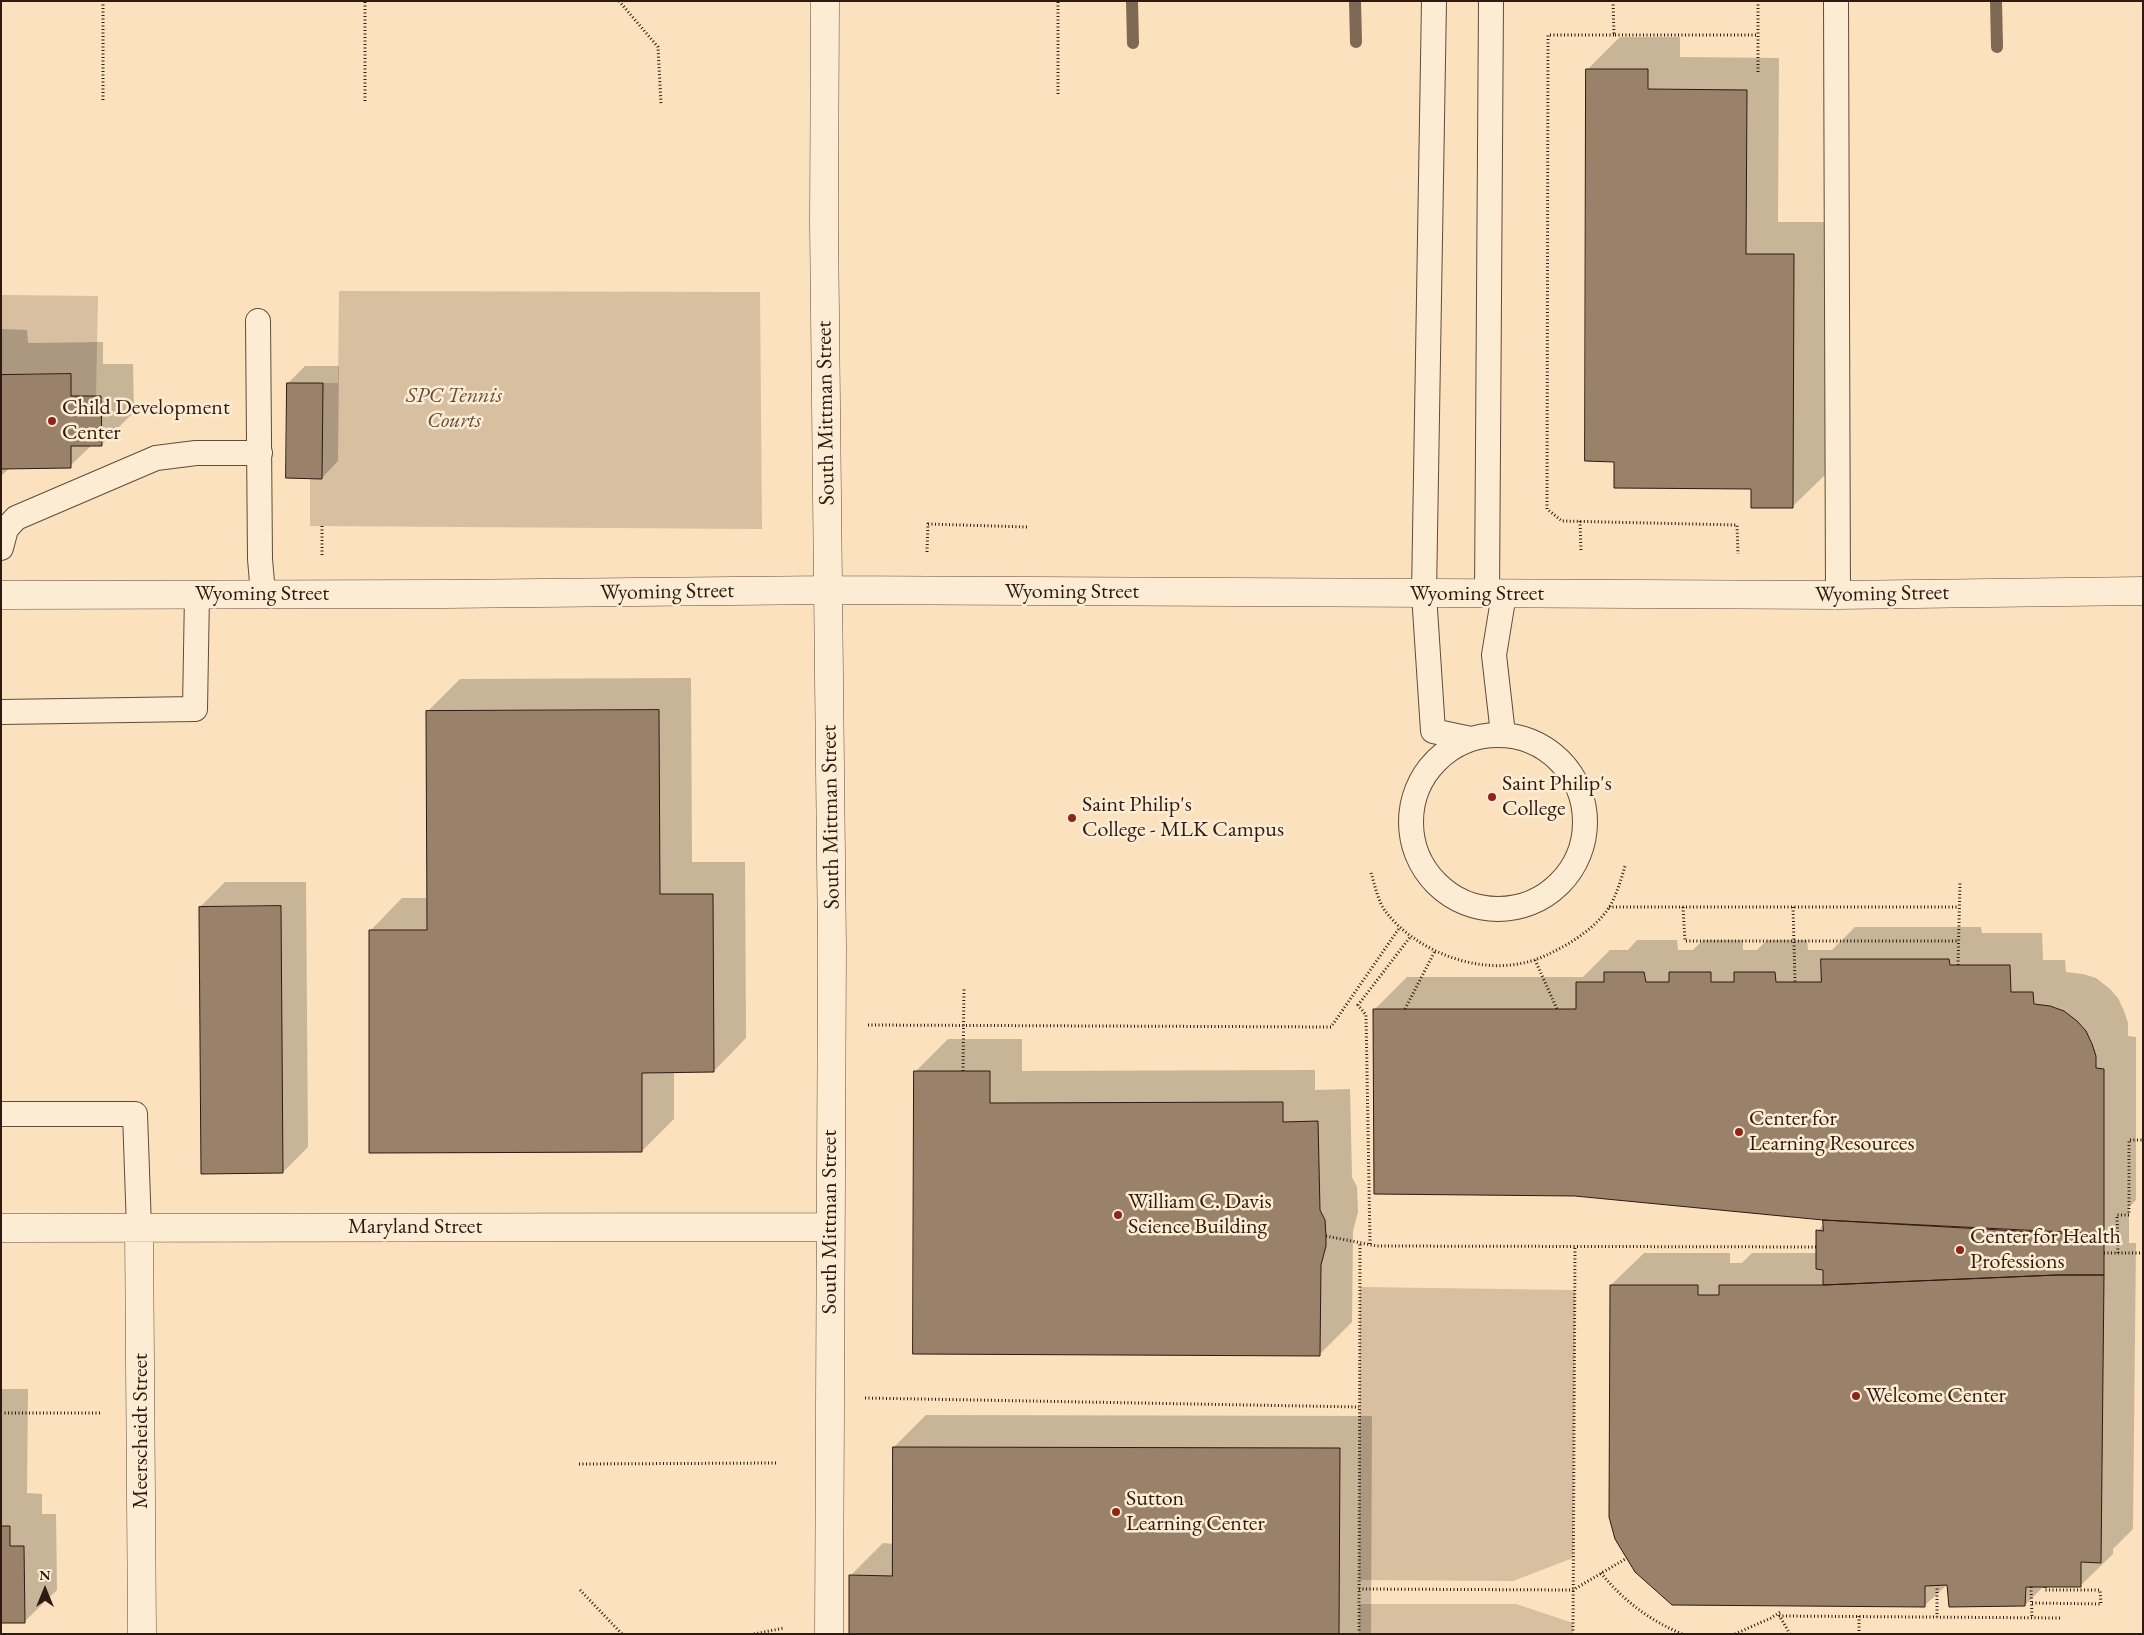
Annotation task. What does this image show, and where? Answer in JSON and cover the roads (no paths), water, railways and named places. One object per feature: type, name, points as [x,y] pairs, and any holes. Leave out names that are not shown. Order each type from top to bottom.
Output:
[{"type":"street","name":"South Mittman Street","points":[[825,1],[824,224],[832,948],[829,1634]]},
{"type":"street","name":"Wyoming Street","points":[[1,595],[828,590],[1838,595],[2143,591]]},
{"type":"street","name":"Maryland Street","points":[[1,1228],[830,1227]]},
{"type":"street","name":"Meerscheidt Street","points":[[139,1228],[142,1634]]},
{"type":"lane","points":[[1434,1],[1424,594],[1433,731],[1471,739]]},
{"type":"lane","points":[[1490,1],[1496,594],[1494,655],[1503,734]]},
{"type":"lane","points":[[1836,1],[1838,595]]},
{"type":"lane","points":[[258,321],[260,559],[263,594]]},
{"type":"lane","points":[[1,548],[6,529],[16,518],[156,458],[196,453],[260,453]]},
{"type":"lane","points":[[1,712],[195,709],[197,594]]},
{"type":"lane","points":[[1503,734],[1531,741],[1556,756],[1574,778],[1584,806],[1585,835],[1576,862],[1559,886],[1535,902],[1507,910],[1478,908],[1451,897],[1429,877],[1414,852],[1410,823],[1414,796],[1426,771],[1446,751],[1471,739],[1503,734]]},
{"type":"lane","points":[[1,1114],[135,1114],[139,1228]]},
{"type":"waterway","points":[[1355,1],[1356,42]]},
{"type":"waterway","points":[[1996,1],[1997,47]]},
{"type":"waterway","points":[[1132,2],[1133,43]]},
{"type":"place","name":"Child Development Center","points":[[52,421]]},
{"type":"place","name":"Saint Philip's College","points":[[1492,797]]},
{"type":"place","name":"Saint Philip's College - MLK Campus","points":[[1072,818]]},
{"type":"place","name":"Center for Learning Resources","points":[[1739,1132]]},
{"type":"place","name":"William C. Davis Science Building","points":[[1118,1215]]},
{"type":"place","name":"Center for Health Professions","points":[[1960,1250]]},
{"type":"place","name":"Welcome Center","points":[[1856,1396]]},
{"type":"place","name":"Sutton Learning Center","points":[[1116,1512]]},
{"type":"park label","name":"SPC Tennis Courts","points":[[454,408]]}]
